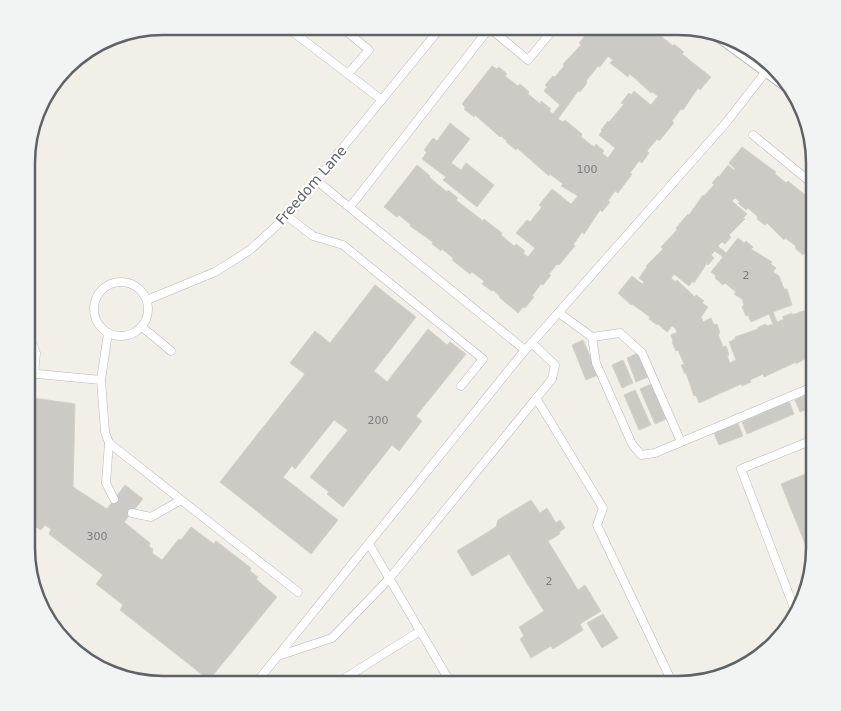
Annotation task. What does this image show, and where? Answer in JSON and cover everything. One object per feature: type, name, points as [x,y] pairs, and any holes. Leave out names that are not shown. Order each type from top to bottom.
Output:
[{"type":"lane","points":[[298,35],[382,100]]},
{"type":"lane","points":[[348,74],[369,50],[351,35]]},
{"type":"lane","name":"Freedom Lane","points":[[147,300],[214,272],[250,250],[287,216],[435,35]]},
{"type":"lane","points":[[350,207],[483,35]]},
{"type":"lane","points":[[498,35],[528,60],[549,35]]},
{"type":"lane","points":[[261,676],[526,350],[725,124],[766,71]]},
{"type":"lane","points":[[753,135],[806,178]]},
{"type":"lane","points":[[316,181],[526,350]]},
{"type":"lane","points":[[287,216],[313,236],[343,245],[483,359],[461,386]]},
{"type":"lane","points":[[120,282],[136,286],[147,300],[148,310],[146,319],[135,333],[117,336],[101,328],[96,320],[94,303],[103,288],[111,284],[120,282]]},
{"type":"lane","points":[[559,313],[592,337],[620,333],[642,353],[681,442]]},
{"type":"lane","points":[[142,326],[171,351]]},
{"type":"lane","points":[[108,333],[101,380],[105,432],[109,444],[106,483],[114,499]]},
{"type":"lane","points":[[592,337],[596,363],[632,444],[642,455],[655,453],[806,390]]},
{"type":"lane","points":[[277,656],[332,638],[389,579],[552,379],[555,365],[532,343]]},
{"type":"lane","points":[[35,373],[101,380]]},
{"type":"lane","points":[[536,398],[603,508],[597,525],[669,676]]},
{"type":"lane","points":[[793,604],[741,469],[806,443]]},
{"type":"lane","points":[[109,444],[298,592]]},
{"type":"lane","points":[[132,513],[151,517],[181,500]]},
{"type":"lane","points":[[369,544],[447,676]]},
{"type":"lane","points":[[348,676],[420,631]]},
{"type":"building","points":[[586,35],[662,35],[711,77],[700,90],[698,88],[683,110],[681,109],[672,121],[674,123],[659,141],[657,139],[647,151],[649,153],[642,163],[639,161],[618,193],[615,191],[608,201],[610,202],[602,212],[600,210],[584,234],[582,232],[573,245],[575,246],[559,265],[557,264],[549,274],[551,275],[543,285],[541,284],[525,308],[523,307],[518,313],[493,290],[482,284],[484,281],[472,272],[470,274],[399,215],[397,217],[384,207],[417,165],[447,192],[448,190],[458,198],[456,200],[502,233],[501,235],[514,246],[516,244],[525,251],[523,253],[528,257],[535,248],[516,233],[527,220],[530,222],[542,207],[539,205],[552,189],[571,204],[578,196],[561,186],[563,184],[550,174],[549,176],[475,115],[474,117],[464,109],[466,108],[462,104],[492,66],[497,69],[499,67],[507,74],[505,76],[518,86],[520,84],[540,104],[541,101],[551,109],[549,111],[553,114],[560,105],[544,91],[547,87],[545,85],[553,76],[555,77],[564,66],[563,64],[581,45],[579,43]],"holes":[[[608,56],[613,60],[610,63],[628,77],[630,74],[651,93],[658,96],[651,105],[634,91],[631,95],[629,93],[621,103],[624,104],[608,121],[599,135],[615,148],[608,158],[602,153],[604,151],[596,144],[594,147],[581,137],[582,134],[565,120],[563,122],[558,119],[578,91],[580,92],[587,83],[586,81]]]},
{"type":"building","points":[[450,123],[470,139],[451,163],[461,170],[466,163],[494,185],[477,207],[443,180],[446,177],[422,159],[427,152],[424,150],[433,138],[437,141]]},
{"type":"building","points":[[742,147],[776,172],[774,173],[786,183],[788,181],[806,196],[806,255],[804,253],[803,255],[795,248],[796,246],[785,238],[784,240],[767,223],[765,225],[757,219],[758,217],[748,208],[746,210],[735,198],[732,201],[747,214],[743,218],[745,219],[729,235],[731,237],[725,244],[722,242],[718,246],[726,253],[738,238],[744,243],[746,241],[753,247],[751,249],[772,262],[770,263],[776,268],[773,272],[779,276],[784,289],[787,289],[792,305],[773,312],[777,322],[784,319],[782,317],[806,310],[806,358],[764,377],[763,374],[750,380],[751,382],[742,386],[741,384],[699,403],[696,395],[694,396],[686,373],[681,365],[684,364],[678,350],[676,351],[672,342],[671,335],[677,332],[675,328],[672,326],[667,332],[618,293],[632,276],[642,284],[644,282],[639,278],[646,266],[663,249],[661,247],[677,230],[676,228],[689,215],[703,195],[714,185],[712,183],[728,165],[735,169],[729,163]],"holes":[[[715,251],[723,257],[711,272],[723,285],[725,283],[736,292],[734,294],[742,299],[744,305],[742,307],[751,322],[769,314],[773,324],[767,326],[765,324],[758,329],[735,337],[735,339],[729,342],[736,360],[730,363],[726,346],[723,347],[718,334],[720,333],[717,324],[714,325],[711,318],[703,322],[701,317],[708,307],[702,303],[704,301],[696,295],[695,297],[677,280],[676,282],[671,278],[674,274],[689,286],[693,281],[694,283],[707,263],[708,265],[714,258],[711,255]]]},
{"type":"building","points":[[375,285],[416,317],[374,371],[387,382],[428,329],[447,345],[450,342],[466,354],[416,416],[422,421],[399,451],[392,445],[343,507],[327,494],[329,492],[310,477],[348,430],[334,420],[295,469],[292,466],[283,477],[338,520],[311,554],[220,482],[305,374],[290,363],[315,331],[330,343]]},
{"type":"building","points":[[583,340],[598,375],[586,380],[572,345]]},
{"type":"building","points":[[638,353],[648,377],[636,382],[627,358]]},
{"type":"building","points":[[623,360],[633,383],[622,388],[612,365]]},
{"type":"building","points":[[651,384],[666,419],[655,424],[640,389]]},
{"type":"building","points":[[635,390],[651,425],[639,430],[624,395]]},
{"type":"building","points":[[806,395],[806,410],[800,412],[795,400]]},
{"type":"building","points":[[35,398],[75,404],[73,487],[107,509],[125,485],[143,499],[124,522],[150,543],[149,547],[153,549],[152,553],[162,560],[191,527],[214,544],[216,541],[251,568],[250,571],[258,577],[256,579],[277,597],[212,676],[204,676],[120,610],[123,605],[96,584],[103,575],[49,534],[51,529],[45,525],[41,530],[35,527]]},
{"type":"building","points":[[789,401],[794,414],[747,434],[742,422]]},
{"type":"building","points":[[738,423],[743,436],[719,445],[714,433]]},
{"type":"building","points":[[806,474],[806,546],[781,484]]},
{"type":"building","points":[[531,500],[540,513],[547,508],[556,523],[560,520],[565,528],[559,532],[560,534],[548,541],[578,590],[585,585],[601,611],[580,624],[583,630],[553,649],[551,646],[531,658],[520,639],[524,636],[519,627],[544,611],[509,554],[472,576],[457,551],[496,527],[498,520]]},
{"type":"building","points":[[603,614],[618,638],[602,648],[587,623]]}]
